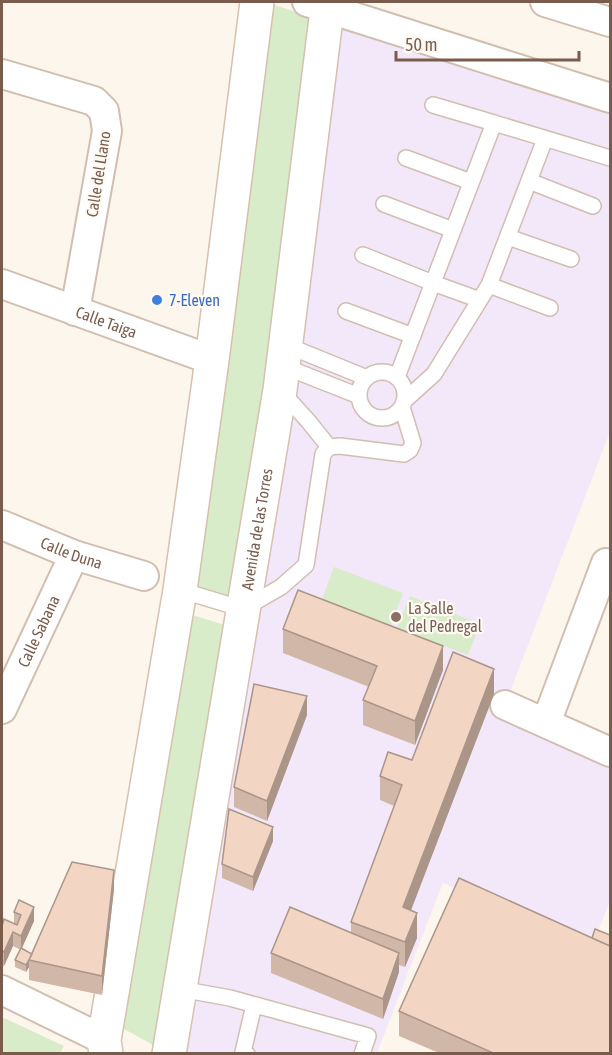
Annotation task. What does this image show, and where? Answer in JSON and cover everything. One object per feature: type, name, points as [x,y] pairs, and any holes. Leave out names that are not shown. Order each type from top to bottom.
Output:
[{"type":"street","points":[[2,990],[113,1049],[212,360],[257,2]]},
{"type":"street","points":[[545,2],[610,22]]},
{"type":"street","points":[[321,4],[610,98]]},
{"type":"street","name":"Avenida de las Torres","points":[[169,1053],[283,367],[321,4]]},
{"type":"street","name":"Calle del Llano","points":[[2,74],[94,101],[104,111],[107,131],[75,311]]},
{"type":"street","name":"Calle Taiga","points":[[2,284],[212,360]]},
{"type":"street","name":"Calle Duna","points":[[2,525],[74,555],[144,576]]},
{"type":"street","name":"Calle Sabana","points":[[2,708],[74,555]]},
{"type":"street","points":[[546,723],[606,563]]},
{"type":"street","points":[[505,705],[610,752]]},
{"type":"lane","points":[[433,105],[610,158]]},
{"type":"lane","points":[[397,377],[494,123]]},
{"type":"lane","points":[[180,590],[243,609],[282,587],[306,565],[323,454],[329,447],[340,446],[404,454],[410,450],[412,443],[403,404],[404,388],[397,377],[385,372],[372,375],[367,378],[360,389],[360,402],[363,408],[373,416],[380,418],[393,416],[403,404],[434,374],[489,285],[545,139]]},
{"type":"lane","points":[[406,158],[471,182]]},
{"type":"lane","points":[[529,181],[593,206]]},
{"type":"lane","points":[[384,204],[453,230]]},
{"type":"lane","points":[[508,237],[571,259]]},
{"type":"lane","points":[[363,255],[480,300]]},
{"type":"lane","points":[[489,285],[550,308]]},
{"type":"lane","points":[[346,311],[412,336]]},
{"type":"lane","points":[[283,367],[367,378]]},
{"type":"lane","points":[[283,367],[360,396]]},
{"type":"lane","points":[[283,367],[309,422],[329,447]]},
{"type":"lane","points":[[180,989],[230,998],[368,1036],[362,1053]]},
{"type":"lane","points":[[247,1053],[243,1052],[254,1005]]},
{"type":"shaded area","name":"La Salle del Pedregal","points":[[343,27],[610,113],[610,432],[505,705],[610,752],[610,902],[590,949],[443,883],[377,1053],[186,1054]]},
{"type":"green space","points":[[269,3],[320,20],[238,603],[186,591]]},
{"type":"green space","points":[[334,567],[403,593],[390,628],[321,602]]},
{"type":"green space","points":[[410,596],[480,624],[468,655],[397,628]]},
{"type":"green space","points":[[183,612],[237,629],[162,1050],[117,1025]]},
{"type":"green space","points":[[2,1017],[64,1046],[60,1053],[2,1053]]},
{"type":"building","points":[[298,590],[443,646],[415,721],[363,700],[377,666],[283,629]]},
{"type":"building","points":[[453,652],[494,669],[403,907],[417,913],[405,942],[351,922],[402,785],[380,776],[388,752],[412,760]]},
{"type":"building","points":[[254,684],[307,696],[267,801],[234,787]]},
{"type":"building","points":[[229,809],[273,827],[253,877],[222,864]]},
{"type":"building","points":[[72,862],[114,870],[102,976],[29,960]]},
{"type":"building","points":[[459,878],[610,946],[610,1053],[493,1053],[399,1011]]},
{"type":"building","points":[[19,900],[34,907],[21,936],[13,932],[4,952],[2,951],[2,926],[4,919],[17,925],[21,915],[14,912]]},
{"type":"building","points":[[290,907],[399,953],[383,999],[271,953]]},
{"type":"building","points":[[595,929],[610,935],[610,946],[592,938]]},
{"type":"building","points":[[21,948],[32,954],[26,965],[15,960]]},
{"type":"place","name":"7-Eleven","points":[[157,300]]},
{"type":"place","name":"La Salle del Pedregal","points":[[396,617]]}]
